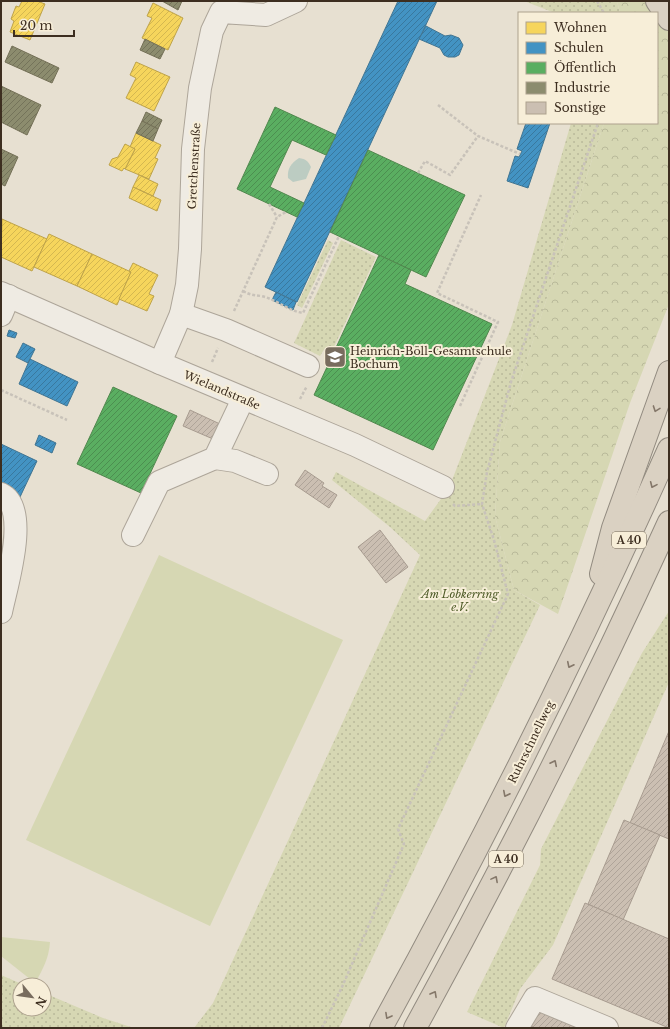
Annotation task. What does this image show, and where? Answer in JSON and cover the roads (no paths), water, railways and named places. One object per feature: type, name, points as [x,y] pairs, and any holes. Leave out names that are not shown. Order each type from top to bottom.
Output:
[{"type":"highway","points":[[657,1],[669,19]]},
{"type":"highway","points":[[587,630],[613,528],[669,372]]},
{"type":"highway","name":"Ruhrschnellweg","points":[[381,1028],[459,884],[587,630],[669,449]]},
{"type":"highway","name":"A 40","points":[[415,1028],[514,842],[608,654],[669,522]]},
{"type":"highway","points":[[608,654],[641,596],[669,557]]},
{"type":"street","name":"Gretchenstraße","points":[[160,364],[181,314],[187,285],[190,249],[193,149],[200,88],[212,31],[221,12],[266,15],[296,1]]},
{"type":"street","name":"Wielandstraße","points":[[4,302],[291,418],[355,445],[443,487]]},
{"type":"street","points":[[181,314],[226,330],[308,374]]},
{"type":"street","points":[[215,458],[243,399]]},
{"type":"street","points":[[133,535],[159,482],[215,458],[234,461],[268,474]]},
{"type":"street","points":[[1,494],[6,496],[16,517],[16,539],[1,612]]},
{"type":"street","points":[[518,1028],[535,998],[607,1028]]},
{"type":"place","name":"Heinrich-Böll-Gesamtschule Bochum","points":[[335,357]]},
{"type":"park label","name":"Am Löbkerring e.V.","points":[[460,600]]}]
